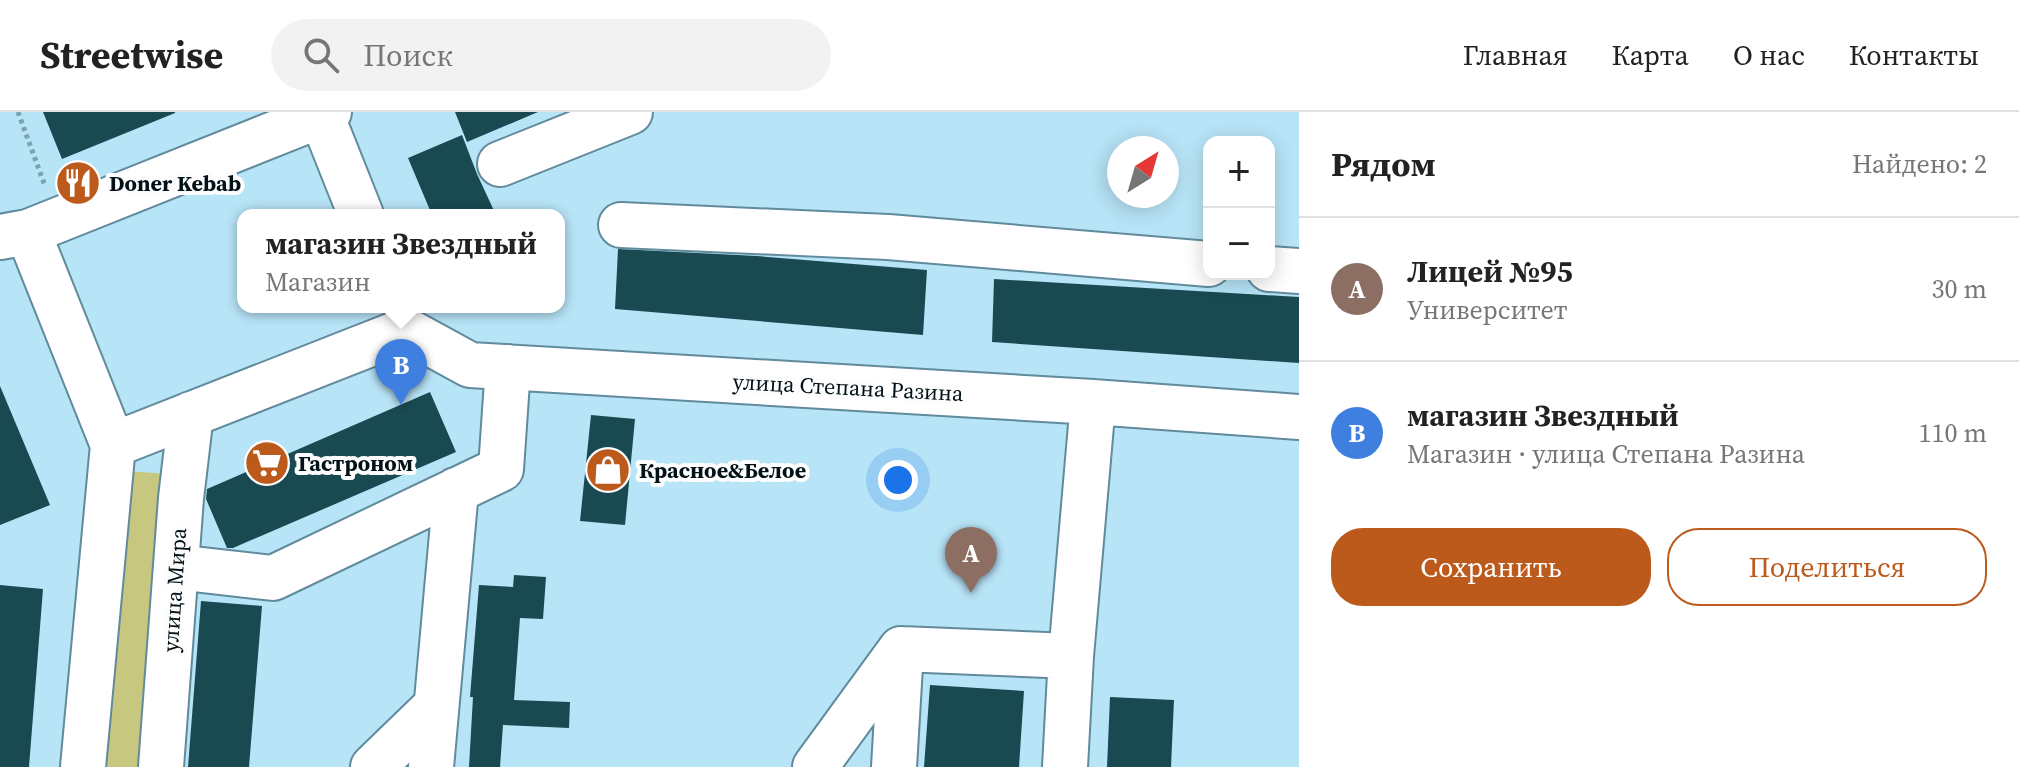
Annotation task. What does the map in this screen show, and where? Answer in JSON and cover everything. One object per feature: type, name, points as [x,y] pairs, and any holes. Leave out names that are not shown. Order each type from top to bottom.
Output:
[{"type":"street","points":[[500,164],[630,112]]},
{"type":"street","points":[[83,767],[113,445],[29,230],[326,114],[359,209]]},
{"type":"street","points":[[621,225],[888,237],[1203,263]]},
{"type":"street","points":[[1275,269],[1299,271]]},
{"type":"street","points":[[113,445],[191,414],[402,318]]},
{"type":"street","name":"улица Степана Разина","points":[[402,318],[470,365],[1299,417]]},
{"type":"street","points":[[176,567],[273,578],[501,469],[508,367]]},
{"type":"street","points":[[1065,767],[1071,656],[1093,402]]},
{"type":"street","name":"улица Мира","points":[[161,767],[181,498],[191,414]]},
{"type":"street","points":[[431,767],[456,490]]},
{"type":"street","points":[[901,649],[1071,656]]},
{"type":"street","points":[[815,767],[901,649]]},
{"type":"street","points":[[894,767],[901,649]]},
{"type":"street","points":[[373,767],[436,706]]},
{"type":"path","points":[[18,112],[29,230]]},
{"type":"shaded area","points":[[128,471],[167,474],[142,767],[101,767]]},
{"type":"building","points":[[43,112],[175,112],[175,113],[62,159]]},
{"type":"building","points":[[455,112],[538,112],[467,142]]},
{"type":"building","points":[[462,135],[493,209],[429,209],[408,158]]},
{"type":"building","points":[[618,249],[757,256],[927,270],[923,335],[615,309]]},
{"type":"building","points":[[994,279],[1299,297],[1299,363],[992,342]]},
{"type":"building","points":[[0,386],[50,505],[0,525]]},
{"type":"building","points":[[430,392],[456,452],[227,548],[206,499],[207,489]]},
{"type":"building","name":"Красное&Белое","points":[[591,415],[635,419],[625,525],[580,521]]},
{"type":"building","points":[[514,575],[546,577],[543,619],[520,618],[514,700],[570,702],[569,728],[503,725],[500,767],[469,767],[473,697],[470,697],[479,585],[513,587]]},
{"type":"building","points":[[0,585],[43,589],[29,767],[0,767]]},
{"type":"building","points":[[201,601],[262,606],[249,767],[188,767]]},
{"type":"building","points":[[930,685],[1024,691],[1019,767],[924,767]]},
{"type":"building","points":[[1110,697],[1174,700],[1171,767],[1107,767]]},
{"type":"place","name":"Doner Kebab","points":[[78,183]]},
{"type":"place","name":"магазин Звездный","points":[[401,405]]},
{"type":"place","name":"Гастроном","points":[[267,463]]},
{"type":"place","name":"Красное&Белое","points":[[608,470]]},
{"type":"place","name":"Лицей №95","points":[[971,593]]}]
